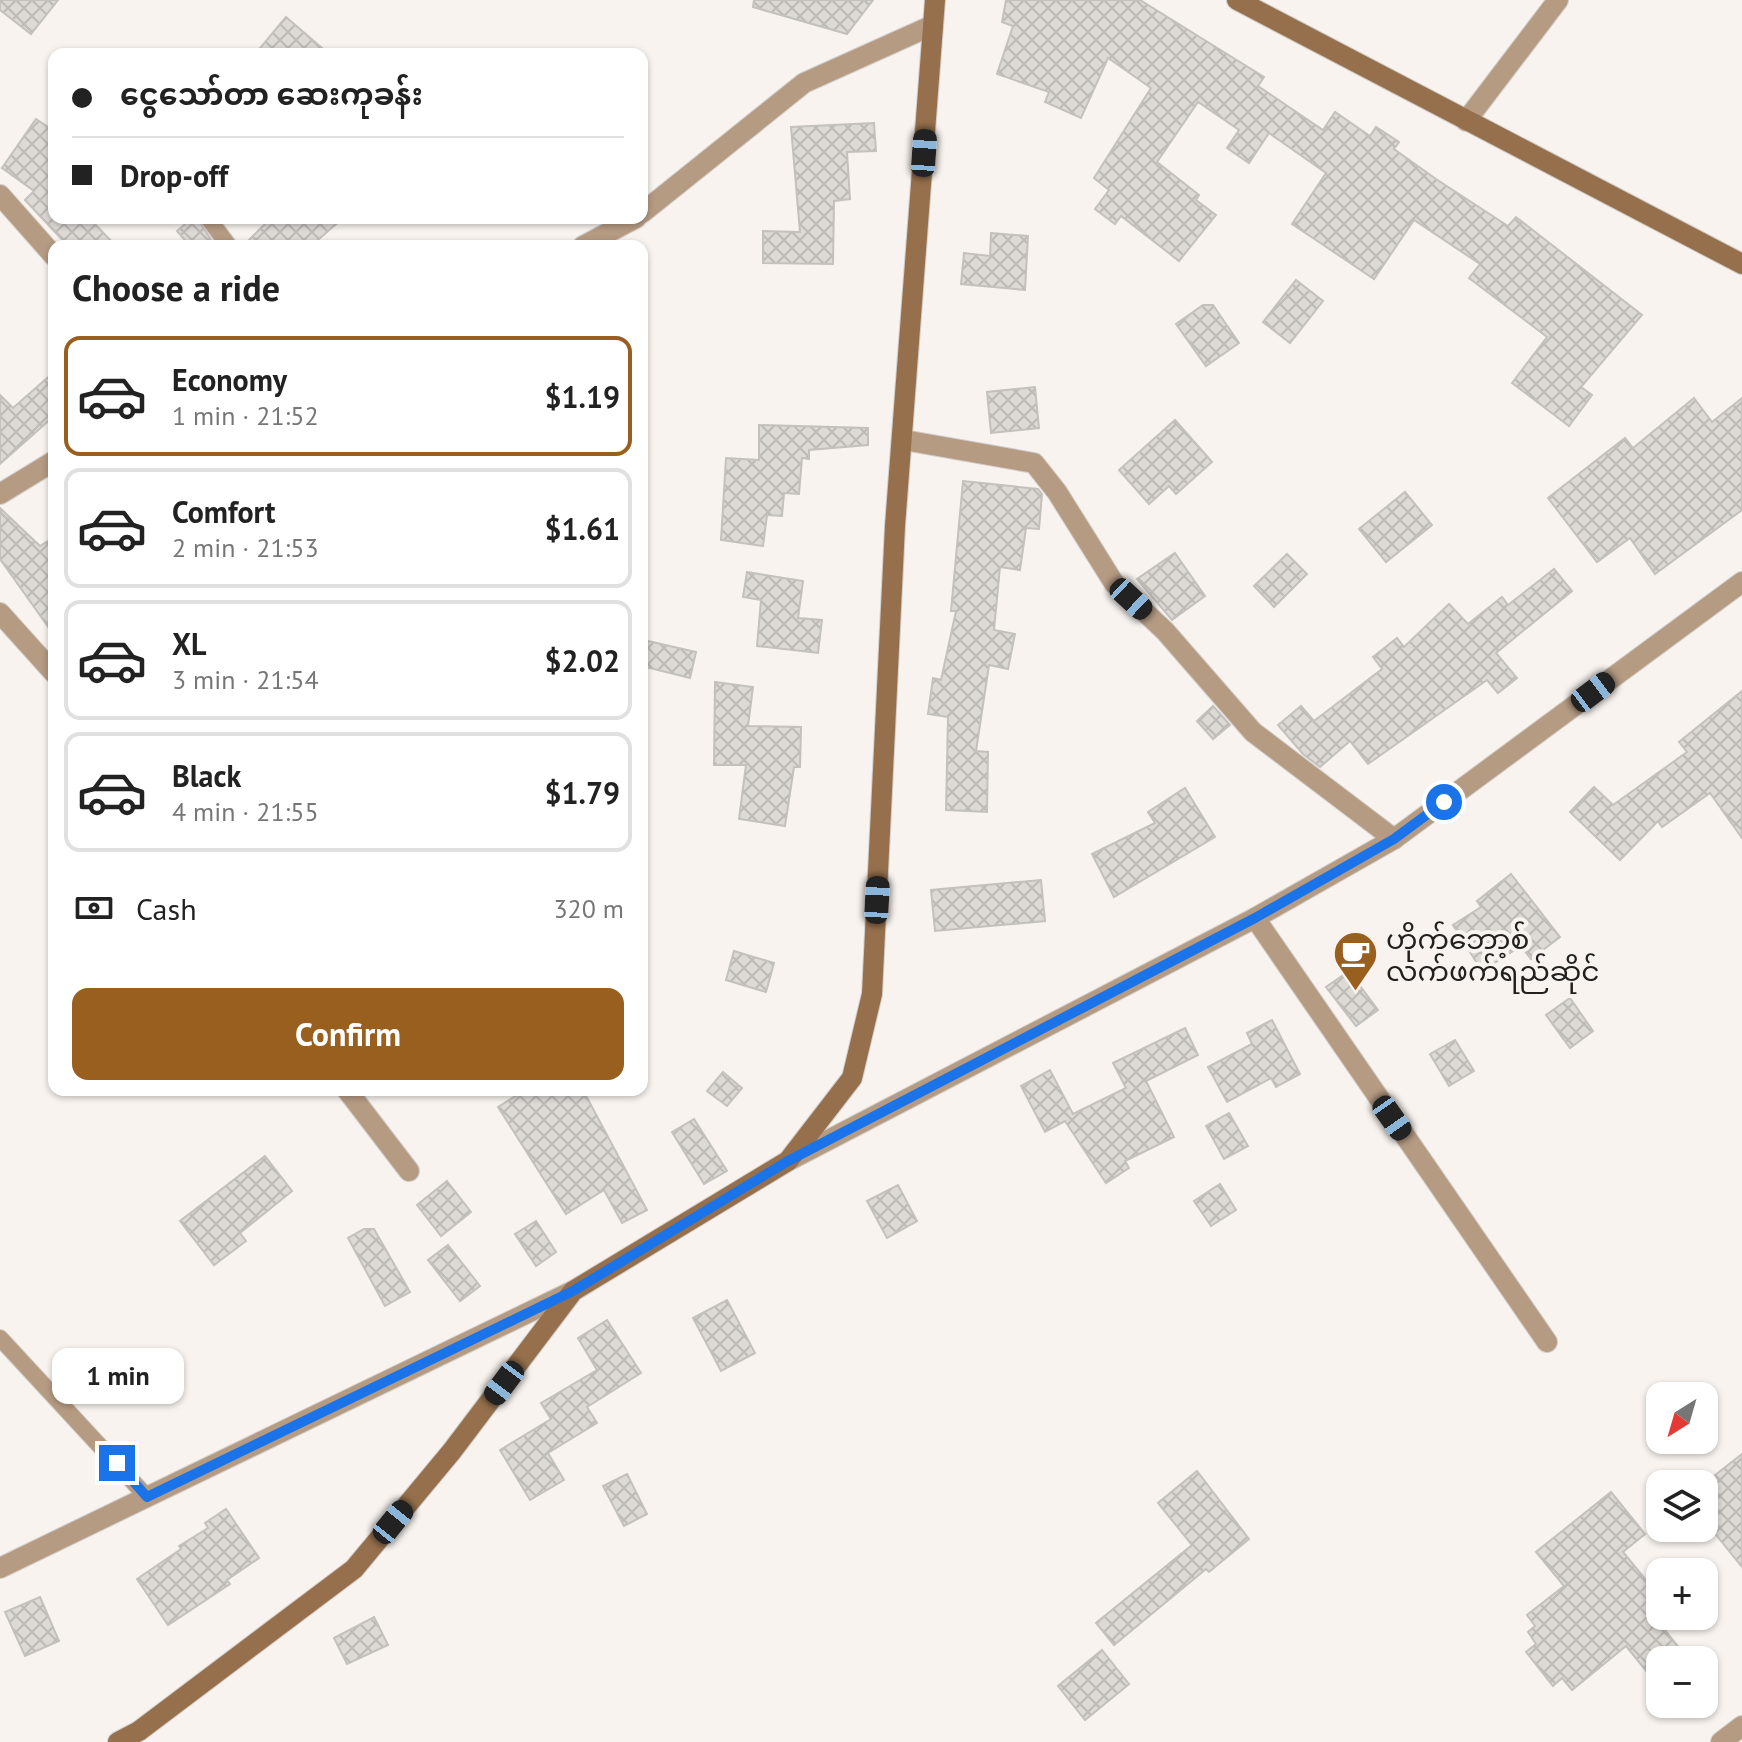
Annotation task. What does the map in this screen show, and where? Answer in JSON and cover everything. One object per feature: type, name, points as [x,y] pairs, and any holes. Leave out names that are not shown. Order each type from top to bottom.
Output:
[{"type":"main road","points":[[118,1742],[139,1731],[354,1569],[452,1451],[573,1291],[788,1161],[852,1078],[872,994],[895,526],[904,440],[935,0]]},
{"type":"main road","points":[[1237,0],[1742,264]]},
{"type":"street","points":[[1466,121],[1558,0]]},
{"type":"street","points":[[648,208],[804,83],[933,25]]},
{"type":"street","points":[[0,195],[48,249]]},
{"type":"street","points":[[594,240],[625,224]]},
{"type":"street","points":[[904,440],[1034,463],[1057,492],[1114,583],[1165,631],[1253,732],[1394,839]]},
{"type":"street","points":[[0,494],[48,465]]},
{"type":"street","points":[[788,1161],[1255,918],[1394,839],[1742,582]]},
{"type":"street","points":[[0,613],[48,666]]},
{"type":"street","points":[[1255,918],[1547,1342]]},
{"type":"street","points":[[352,1096],[409,1171]]},
{"type":"street","points":[[0,1568],[573,1291]]},
{"type":"street","points":[[1721,1742],[1742,1726]]},
{"type":"lane","points":[[0,1338],[147,1497]]},
{"type":"building","points":[[0,0],[58,0],[31,34],[0,10]]},
{"type":"building","points":[[754,0],[873,0],[847,34],[753,7]]},
{"type":"building","points":[[1006,0],[1140,0],[1264,77],[1258,86],[1323,130],[1335,112],[1370,136],[1376,127],[1399,142],[1394,149],[1436,179],[1508,226],[1516,217],[1642,315],[1581,387],[1592,395],[1569,426],[1512,383],[1547,337],[1469,278],[1480,264],[1414,220],[1374,279],[1292,224],[1326,173],[1269,133],[1249,163],[1227,148],[1239,130],[1198,102],[1157,162],[1199,195],[1196,200],[1216,215],[1179,261],[1121,216],[1115,224],[1095,209],[1109,190],[1094,178],[1151,88],[1108,58],[1081,118],[1045,102],[1049,92],[997,74],[1013,26],[1002,22]]},
{"type":"building","points":[[286,17],[322,48],[260,48]]},
{"type":"building","points":[[36,119],[48,127],[48,224],[95,224],[110,240],[62,240],[25,200],[34,191],[2,168]]},
{"type":"building","points":[[874,123],[876,151],[847,152],[850,199],[834,201],[833,264],[763,263],[763,231],[800,232],[791,127]]},
{"type":"building","points":[[185,224],[201,224],[211,240],[185,240],[177,231]]},
{"type":"building","points":[[265,224],[336,224],[318,240],[249,240]]},
{"type":"building","points":[[991,233],[1028,236],[1025,290],[961,284],[964,253],[990,256]]},
{"type":"building","points":[[1296,280],[1323,301],[1290,343],[1263,322]]},
{"type":"building","points":[[1203,305],[1213,305],[1239,343],[1206,366],[1176,324]]},
{"type":"building","points":[[48,377],[48,421],[0,464],[0,395],[13,408]]},
{"type":"building","points":[[1035,387],[1039,428],[991,433],[987,392]]},
{"type":"building","points":[[1694,398],[1712,422],[1742,398],[1742,510],[1655,574],[1630,538],[1597,562],[1548,498],[1625,438],[1633,448]]},
{"type":"building","points":[[1175,420],[1212,462],[1176,494],[1169,486],[1149,504],[1119,470]]},
{"type":"building","points":[[759,425],[868,428],[868,445],[809,450],[809,459],[802,458],[799,494],[784,493],[782,516],[767,515],[763,546],[721,540],[726,458],[759,460]]},
{"type":"building","points":[[963,481],[1038,489],[1042,494],[1039,529],[1026,528],[1020,570],[1000,567],[994,630],[1015,634],[1008,669],[989,665],[976,751],[988,752],[987,812],[946,810],[948,717],[928,714],[933,678],[941,680],[956,611],[951,611]]},
{"type":"building","points":[[1405,492],[1432,525],[1386,562],[1359,529]]},
{"type":"building","points":[[0,508],[40,546],[48,541],[48,627],[0,559]]},
{"type":"building","points":[[1175,553],[1205,596],[1172,620],[1137,579]]},
{"type":"building","points":[[1287,554],[1307,574],[1274,607],[1254,586]]},
{"type":"building","points":[[1554,569],[1572,591],[1496,653],[1517,678],[1498,693],[1487,680],[1368,764],[1350,741],[1320,767],[1303,754],[1278,725],[1301,706],[1314,721],[1382,669],[1373,657],[1397,638],[1404,647],[1449,604],[1468,624],[1502,597],[1508,605]]},
{"type":"building","points":[[747,572],[803,581],[798,618],[822,620],[818,653],[757,646],[761,600],[743,597]]},
{"type":"building","points":[[648,641],[696,652],[690,678],[648,668]]},
{"type":"building","points":[[715,682],[753,687],[748,726],[801,727],[800,767],[794,767],[785,826],[739,819],[746,765],[714,765]]},
{"type":"building","points":[[1742,691],[1742,838],[1710,793],[1662,827],[1658,821],[1620,860],[1570,812],[1594,787],[1613,805],[1687,752],[1679,742]]},
{"type":"building","points":[[1213,706],[1230,725],[1213,739],[1197,721]]},
{"type":"building","points":[[1185,788],[1215,837],[1114,897],[1092,854],[1155,823],[1148,812]]},
{"type":"building","points":[[1511,874],[1560,937],[1531,959],[1521,946],[1482,971],[1453,925],[1481,907],[1477,901]]},
{"type":"building","points":[[1041,880],[1045,921],[935,931],[931,890]]},
{"type":"building","points":[[734,951],[774,963],[766,992],[726,980]]},
{"type":"building","points":[[1349,971],[1378,1010],[1356,1026],[1326,987]]},
{"type":"building","points":[[1570,998],[1593,1031],[1570,1048],[1546,1015]]},
{"type":"building","points":[[1272,1020],[1300,1074],[1276,1087],[1271,1078],[1227,1102],[1208,1067],[1252,1044],[1247,1033]]},
{"type":"building","points":[[1185,1028],[1198,1055],[1146,1081],[1174,1137],[1125,1161],[1129,1168],[1106,1183],[1065,1121],[1045,1132],[1021,1086],[1050,1070],[1073,1114],[1126,1088],[1113,1063]]},
{"type":"building","points":[[1455,1040],[1474,1071],[1449,1086],[1430,1054]]},
{"type":"building","points":[[723,1072],[742,1088],[727,1106],[707,1091]]},
{"type":"building","points":[[515,1096],[586,1096],[647,1210],[622,1223],[604,1190],[566,1214],[498,1107]]},
{"type":"building","points":[[1229,1113],[1248,1146],[1224,1159],[1206,1126]]},
{"type":"building","points":[[694,1119],[727,1171],[704,1184],[672,1132]]},
{"type":"building","points":[[265,1156],[292,1191],[240,1233],[246,1241],[214,1265],[180,1221]]},
{"type":"building","points":[[447,1181],[471,1212],[441,1236],[417,1205]]},
{"type":"building","points":[[1220,1184],[1236,1210],[1211,1226],[1194,1201]]},
{"type":"building","points":[[898,1185],[917,1221],[887,1238],[867,1201]]},
{"type":"building","points":[[536,1221],[556,1252],[536,1266],[515,1234]]},
{"type":"building","points":[[364,1229],[374,1229],[410,1292],[385,1306],[348,1238]]},
{"type":"building","points":[[448,1245],[480,1286],[460,1301],[428,1260]]},
{"type":"building","points":[[727,1300],[755,1353],[721,1371],[693,1318]]},
{"type":"building","points":[[607,1320],[641,1373],[587,1407],[597,1423],[548,1453],[564,1480],[530,1500],[500,1450],[551,1419],[541,1403],[597,1370],[578,1338]]},
{"type":"building","points":[[1742,1454],[1742,1567],[1718,1537],[1718,1473]]},
{"type":"building","points":[[1197,1471],[1249,1539],[1209,1572],[1206,1569],[1114,1645],[1096,1623],[1192,1545],[1158,1503]]},
{"type":"building","points":[[627,1474],[647,1514],[624,1526],[603,1486]]},
{"type":"building","points":[[1611,1492],[1645,1534],[1623,1552],[1646,1580],[1646,1630],[1665,1630],[1678,1646],[1646,1646],[1646,1671],[1626,1646],[1572,1690],[1562,1678],[1553,1686],[1526,1652],[1536,1644],[1528,1632],[1535,1626],[1527,1615],[1564,1586],[1536,1552]]},
{"type":"building","points":[[226,1509],[259,1558],[227,1580],[230,1584],[168,1625],[137,1579],[208,1528],[205,1523]]},
{"type":"building","points":[[40,1597],[59,1641],[25,1656],[5,1612]]},
{"type":"building","points":[[374,1617],[388,1645],[347,1664],[334,1638]]},
{"type":"building","points":[[1102,1650],[1129,1684],[1085,1720],[1058,1686]]},
{"type":"place","name":"ဟိုက်ဘော့စ် လက်ဖက်ရည်ဆိုင်","points":[[1355,993]]},
{"type":"route","points":[[117,1463],[147,1497],[573,1291],[788,1161],[1255,918],[1394,839],[1444,802]]}]
